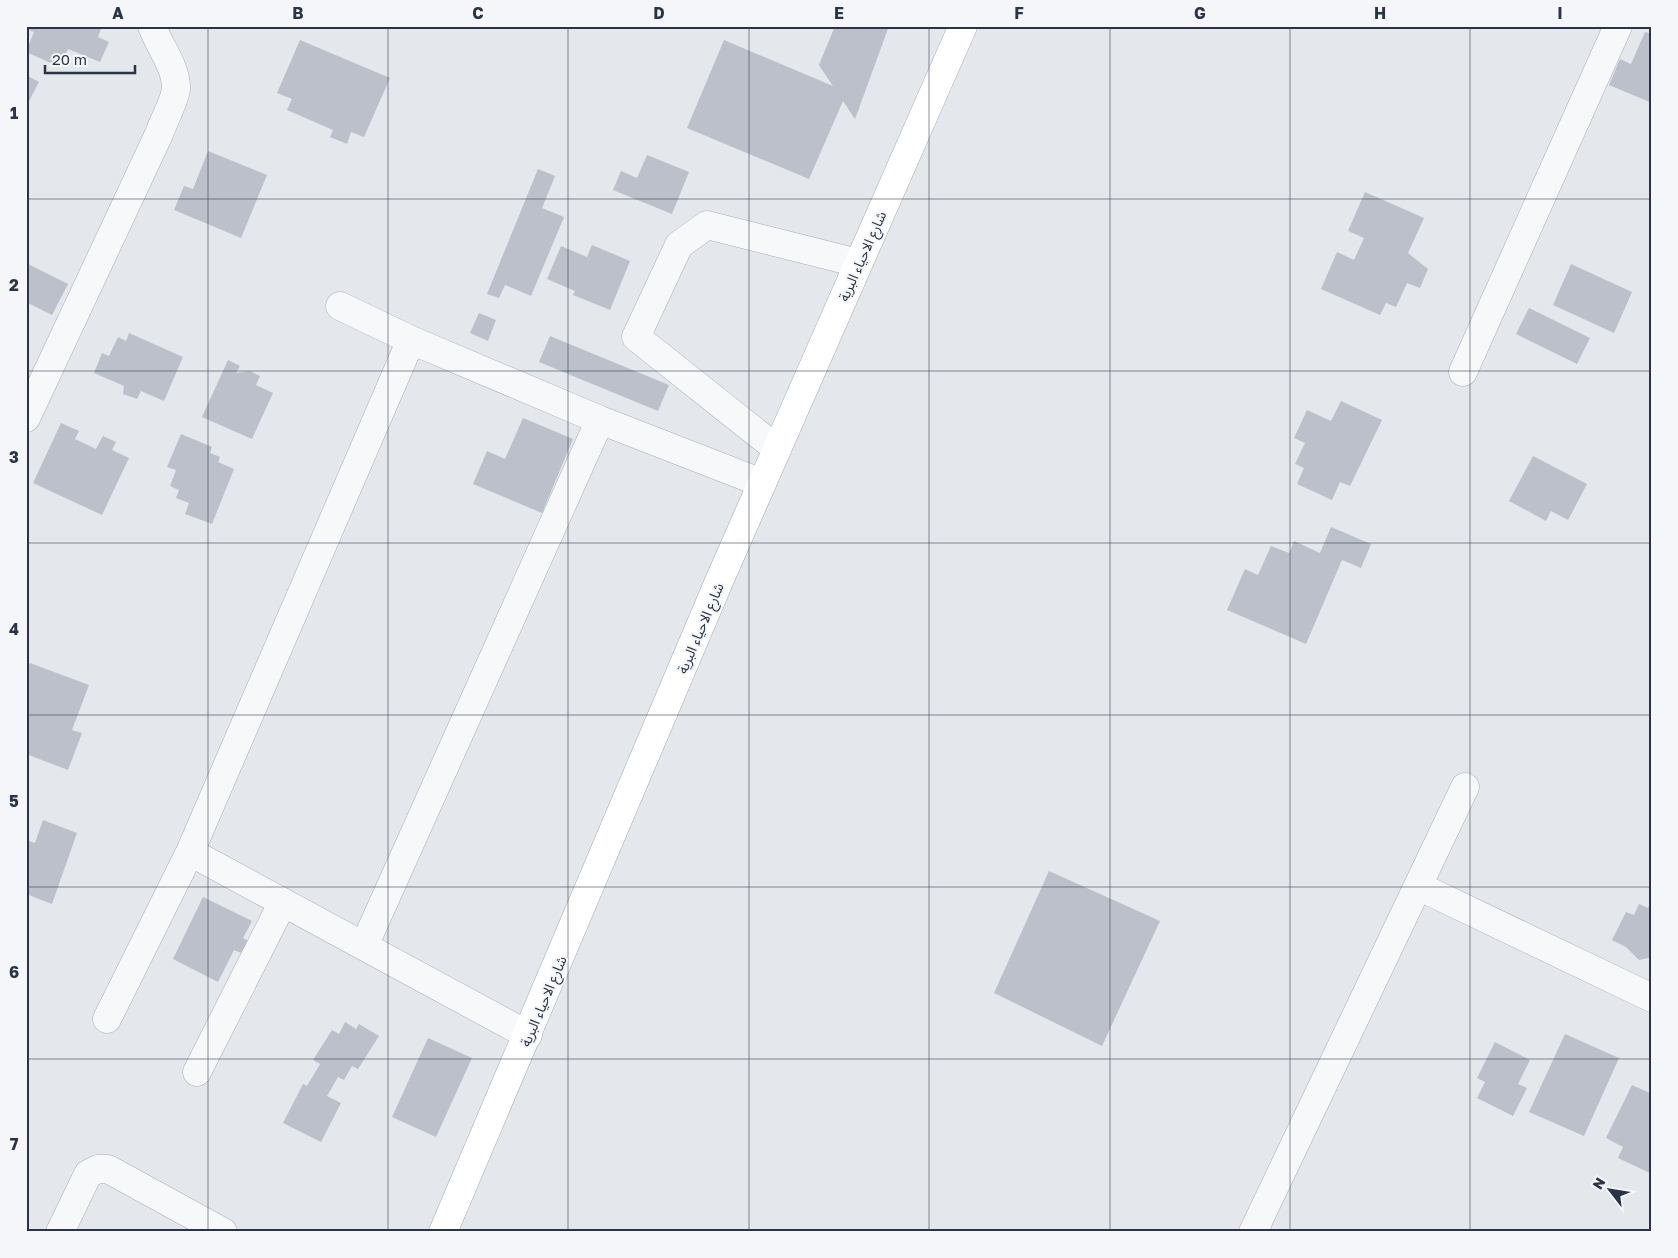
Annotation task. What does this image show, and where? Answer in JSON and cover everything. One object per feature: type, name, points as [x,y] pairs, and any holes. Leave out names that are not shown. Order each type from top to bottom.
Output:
[{"type":"main road","name":"شارع الاحياء البرية","points":[[443,1232],[762,483],[963,26]]},
{"type":"street","points":[[26,418],[159,134],[176,90],[173,73],[152,26]]},
{"type":"street","points":[[1463,372],[1618,26]]},
{"type":"street","points":[[778,448],[636,337],[679,245],[707,225],[858,263]]},
{"type":"street","points":[[340,306],[412,340],[600,420],[762,483]]},
{"type":"street","points":[[107,1019],[190,852],[412,340]]},
{"type":"street","points":[[364,946],[600,420]]},
{"type":"street","points":[[1253,1232],[1465,787]]},
{"type":"street","points":[[190,852],[528,1035]]},
{"type":"street","points":[[1418,886],[1652,998]]},
{"type":"street","points":[[197,1072],[283,902]]},
{"type":"street","points":[[60,1232],[88,1174],[98,1169],[108,1169],[223,1232]]},
{"type":"building","points":[[31,26],[102,26],[98,37],[109,42],[100,62],[68,49],[60,67],[26,52],[34,32],[29,30]]},
{"type":"building","points":[[835,26],[889,26],[855,119],[843,101],[809,179],[687,128],[724,40],[833,86],[819,65]]},
{"type":"building","points":[[1645,32],[1652,34],[1652,103],[1609,85],[1620,59],[1631,64]]},
{"type":"building","points":[[300,40],[390,78],[364,137],[351,132],[347,144],[330,137],[333,130],[287,110],[292,99],[277,93]]},
{"type":"building","points":[[26,75],[39,82],[26,107]]},
{"type":"building","points":[[208,151],[267,175],[241,238],[174,210],[184,186],[193,189]]},
{"type":"building","points":[[647,155],[689,172],[672,214],[613,190],[621,171],[637,178]]},
{"type":"building","points":[[538,169],[555,176],[542,208],[564,217],[531,296],[505,285],[499,298],[487,294]]},
{"type":"building","points":[[1365,192],[1424,218],[1408,253],[1428,269],[1420,288],[1407,283],[1396,307],[1386,303],[1380,315],[1321,289],[1337,252],[1354,260],[1364,238],[1348,231]]},
{"type":"building","points":[[592,245],[630,261],[610,310],[573,295],[575,291],[547,279],[561,246],[587,257]]},
{"type":"building","points":[[26,263],[68,284],[52,315],[26,302]]},
{"type":"building","points":[[1571,264],[1632,292],[1614,333],[1553,305]]},
{"type":"building","points":[[1529,308],[1590,338],[1577,364],[1516,334]]},
{"type":"building","points":[[479,313],[496,320],[488,341],[470,333]]},
{"type":"building","points":[[129,333],[183,357],[164,401],[141,391],[137,399],[123,394],[124,386],[94,373],[102,353],[109,356],[118,337],[126,341]]},
{"type":"building","points":[[550,336],[669,385],[658,411],[539,362]]},
{"type":"building","points":[[228,360],[240,366],[236,373],[250,371],[260,376],[256,385],[273,393],[252,439],[202,417]]},
{"type":"building","points":[[1341,401],[1382,420],[1350,486],[1340,482],[1332,500],[1297,484],[1304,468],[1295,464],[1305,443],[1294,438],[1307,410],[1331,421]]},
{"type":"building","points":[[523,418],[573,439],[542,513],[473,484],[487,451],[505,459]]},
{"type":"building","points":[[61,423],[79,431],[75,439],[96,449],[103,436],[116,442],[112,450],[129,458],[102,515],[33,483]]},
{"type":"building","points":[[181,434],[212,447],[210,453],[220,457],[218,462],[234,469],[212,524],[185,514],[189,503],[176,498],[179,490],[170,486],[176,470],[167,467]]},
{"type":"building","points":[[1533,456],[1587,484],[1568,520],[1551,511],[1546,521],[1509,501]]},
{"type":"building","points":[[1331,527],[1371,544],[1361,568],[1342,560],[1306,644],[1227,610],[1245,569],[1258,575],[1271,546],[1289,553],[1294,541],[1320,553]]},
{"type":"building","points":[[30,663],[89,685],[72,730],[82,733],[68,770],[26,754],[26,673]]},
{"type":"building","points":[[43,820],[77,833],[52,904],[26,894],[26,840],[35,843]]},
{"type":"building","points":[[1049,871],[1160,921],[1102,1046],[994,993]]},
{"type":"building","points":[[203,897],[252,921],[243,938],[250,942],[244,954],[234,950],[218,982],[173,959]]},
{"type":"building","points":[[1652,900],[1652,957],[1639,960],[1626,947],[1612,940],[1626,912],[1634,915],[1639,904],[1648,908]]},
{"type":"building","points":[[345,1022],[356,1029],[359,1024],[379,1036],[358,1069],[352,1066],[344,1080],[338,1077],[327,1096],[341,1103],[321,1142],[283,1123],[303,1084],[307,1086],[320,1064],[313,1060],[332,1030],[339,1034]]},
{"type":"building","points":[[1565,1034],[1619,1058],[1584,1136],[1529,1112]]},
{"type":"building","points":[[428,1038],[472,1058],[436,1137],[392,1117]]},
{"type":"building","points":[[1495,1042],[1530,1060],[1518,1084],[1527,1088],[1513,1116],[1477,1098],[1485,1082],[1477,1078]]},
{"type":"building","points":[[1632,1085],[1652,1094],[1652,1174],[1618,1158],[1623,1147],[1606,1138]]}]
